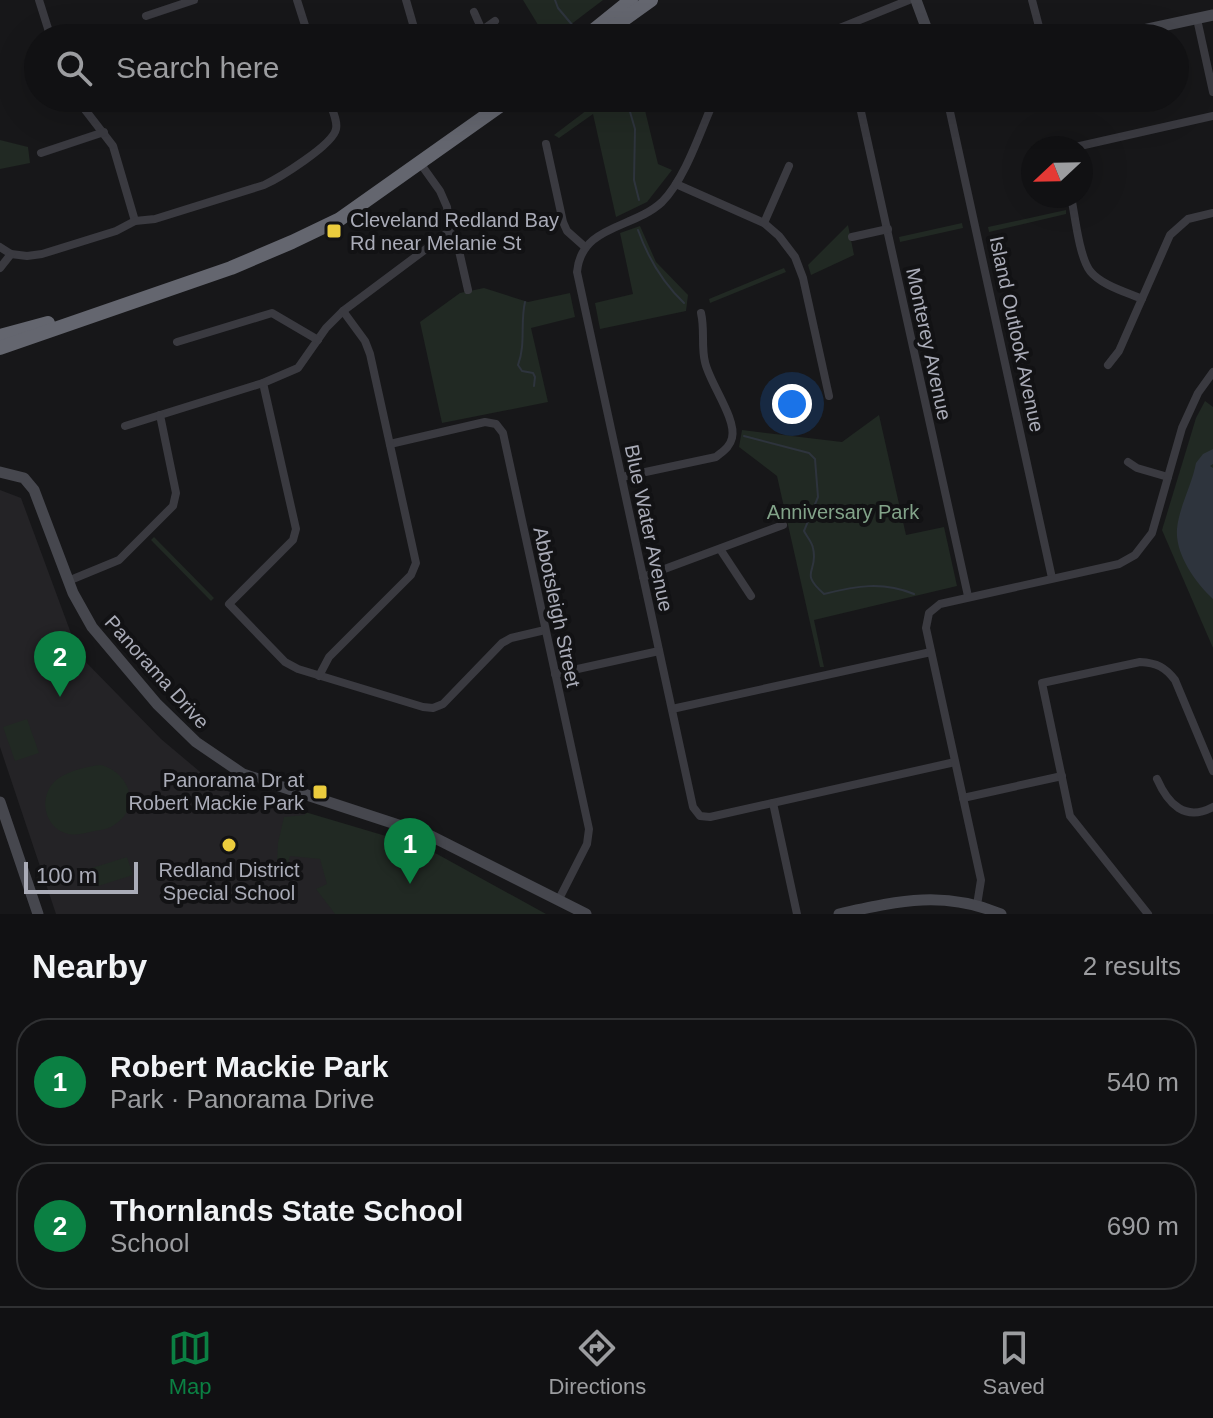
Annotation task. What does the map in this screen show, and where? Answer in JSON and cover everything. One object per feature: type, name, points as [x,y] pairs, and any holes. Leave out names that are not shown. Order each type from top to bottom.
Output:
[{"type":"highway","points":[[600,24],[631,0]]},
{"type":"highway","points":[[615,10],[618,16],[623,16],[644,0]]},
{"type":"highway","points":[[618,24],[651,0]]},
{"type":"highway","points":[[0,348],[231,268],[340,219],[491,112]]},
{"type":"highway","points":[[0,336],[103,311]]},
{"type":"street","points":[[39,0],[47,24]]},
{"type":"street","points":[[146,16],[194,0]]},
{"type":"street","points":[[297,0],[305,24]]},
{"type":"street","points":[[406,0],[413,24]]},
{"type":"street","points":[[850,24],[909,0]]},
{"type":"street","points":[[916,0],[925,24]]},
{"type":"street","points":[[1032,0],[1038,24]]},
{"type":"street","points":[[474,12],[479,24]]},
{"type":"street","points":[[1173,24],[1213,15]]},
{"type":"street","points":[[1197,19],[1213,92]]},
{"type":"street","points":[[491,24],[495,21]]},
{"type":"street","points":[[88,112],[113,146],[135,221]]},
{"type":"street","points":[[0,247],[11,254],[42,254],[116,231],[135,221],[155,219],[276,179],[333,138],[337,125],[333,112]]},
{"type":"street","points":[[546,144],[563,222],[575,240],[585,247],[599,234],[653,210],[676,184],[709,112]]},
{"type":"street","name":"Monterey Avenue","points":[[861,112],[968,596]]},
{"type":"street","name":"Island Outlook Avenue","points":[[950,112],[1052,578]]},
{"type":"street","points":[[1093,143],[1213,116]]},
{"type":"street","points":[[41,153],[104,132]]},
{"type":"street","points":[[420,163],[440,191],[447,207],[450,231],[457,242],[468,290]]},
{"type":"street","points":[[764,223],[789,166]]},
{"type":"street","points":[[676,184],[764,223],[788,246],[801,271],[829,396]]},
{"type":"street","points":[[1074,208],[1090,271],[1098,279],[1142,299]]},
{"type":"street","points":[[1108,365],[1119,351],[1170,235],[1188,219],[1213,213]]},
{"type":"street","points":[[852,237],[888,229]]},
{"type":"street","points":[[125,426],[263,383],[298,368],[343,311],[450,231]]},
{"type":"street","name":"Blue Water Avenue","points":[[585,247],[578,260],[577,272],[693,807],[700,816],[710,817],[773,803]]},
{"type":"street","points":[[0,268],[11,254]]},
{"type":"street","points":[[319,676],[329,657],[411,575],[416,563],[370,354],[365,341],[343,311]]},
{"type":"street","points":[[177,342],[272,313],[318,340]]},
{"type":"street","points":[[622,477],[716,457],[727,448],[733,437],[732,426],[705,365],[701,313]]},
{"type":"street","points":[[977,905],[981,880],[926,628],[929,613],[940,604],[968,596],[1119,564],[1135,555],[1152,533],[1182,428],[1198,393],[1213,372]]},
{"type":"street","points":[[263,383],[296,529],[293,540],[229,604],[285,662],[319,676],[433,708],[443,704],[502,643],[545,630]]},
{"type":"street","points":[[68,581],[119,560],[173,506],[176,493],[160,415]]},
{"type":"street","name":"Abbotsleigh Street","points":[[390,444],[485,422],[496,424],[503,433],[589,836],[559,899]]},
{"type":"street","points":[[1128,462],[1137,468],[1168,477]]},
{"type":"street","name":"Panorama Drive","points":[[0,472],[24,478],[34,490],[78,605],[108,648],[157,704],[219,761],[269,785],[429,835],[586,914]]},
{"type":"street","points":[[643,577],[783,525]]},
{"type":"street","points":[[720,549],[751,596]]},
{"type":"street","points":[[555,674],[659,651]]},
{"type":"street","points":[[672,709],[931,652]]},
{"type":"street","points":[[1148,914],[1070,816],[1042,683],[1140,662],[1155,663],[1167,669],[1175,680],[1213,771]]},
{"type":"street","points":[[797,914],[773,803],[955,762]]},
{"type":"street","points":[[963,798],[1062,776]]},
{"type":"street","points":[[1157,779],[1163,794],[1181,810],[1201,813],[1213,807]]},
{"type":"street","points":[[0,802],[38,914]]},
{"type":"street","points":[[839,914],[926,898],[977,905],[1001,914]]},
{"type":"shaded area","points":[[1213,449],[1213,464],[1210,466],[1213,468],[1213,599],[1183,558],[1177,529],[1196,463],[1203,454]]},
{"type":"shaded area","points":[[0,490],[21,498],[79,655],[161,739],[218,787],[261,805],[305,812],[339,914],[56,914],[0,747]]},
{"type":"green space","points":[[523,0],[603,0],[571,24],[538,24]]},
{"type":"green space","points":[[584,112],[645,112],[658,164],[672,170],[647,202],[616,217],[593,114],[559,138],[554,135]]},
{"type":"green space","points":[[0,140],[28,147],[30,163],[0,169]]},
{"type":"green space","points":[[1066,210],[1066,214],[989,232],[988,227]]},
{"type":"green space","points":[[962,223],[963,228],[900,242],[899,237]]},
{"type":"green space","points":[[848,225],[854,255],[811,275],[808,265]]},
{"type":"green space","points":[[640,226],[656,262],[688,295],[686,311],[600,329],[595,303],[633,294],[620,233]]},
{"type":"green space","points":[[784,268],[786,272],[710,303],[709,299]]},
{"type":"green space","points":[[484,288],[528,302],[570,293],[575,317],[531,328],[548,402],[442,423],[420,322],[460,293]]},
{"type":"green space","points":[[1205,401],[1213,407],[1213,648],[1162,530],[1196,418]]},
{"type":"green space","name":"Anniversary Park","points":[[879,415],[906,535],[944,527],[957,586],[814,620],[824,667],[820,667],[777,476],[739,447],[742,430],[842,442]]},
{"type":"green space","points":[[154,537],[214,598],[211,601],[151,540]]},
{"type":"green space","points":[[27,719],[39,753],[15,761],[3,727]]},
{"type":"green space","points":[[101,765],[119,775],[129,791],[128,809],[123,818],[108,828],[81,834],[68,834],[57,829],[47,816],[46,808],[52,784],[73,771]]},
{"type":"green space","points":[[305,812],[437,854],[546,914],[335,914],[316,889],[327,884],[320,859],[290,856],[286,871],[276,881],[278,843],[284,817],[305,815]]},
{"type":"green space","points":[[127,857],[133,875],[95,887],[89,869]]},
{"type":"waterway","points":[[555,0],[571,24]]},
{"type":"waterway","points":[[630,112],[635,129],[634,180],[639,200]]},
{"type":"waterway","points":[[638,230],[656,269],[684,303]]},
{"type":"waterway","points":[[525,302],[518,365],[522,371],[533,373],[534,386]]},
{"type":"waterway","points":[[744,436],[809,453],[815,459],[818,497],[804,531],[813,548],[812,581],[824,594],[869,586],[891,587],[914,594]]},
{"type":"place","name":"Cleveland Redland Bay Rd near Melanie St","points":[[334,231]]},
{"type":"place","name":"Thornlands State School","points":[[60,697]]},
{"type":"place","name":"Panorama Dr at Robert Mackie Park","points":[[320,792]]},
{"type":"place","name":"Redland District Special School","points":[[229,845]]},
{"type":"place","name":"Robert Mackie Park","points":[[410,884]]}]
